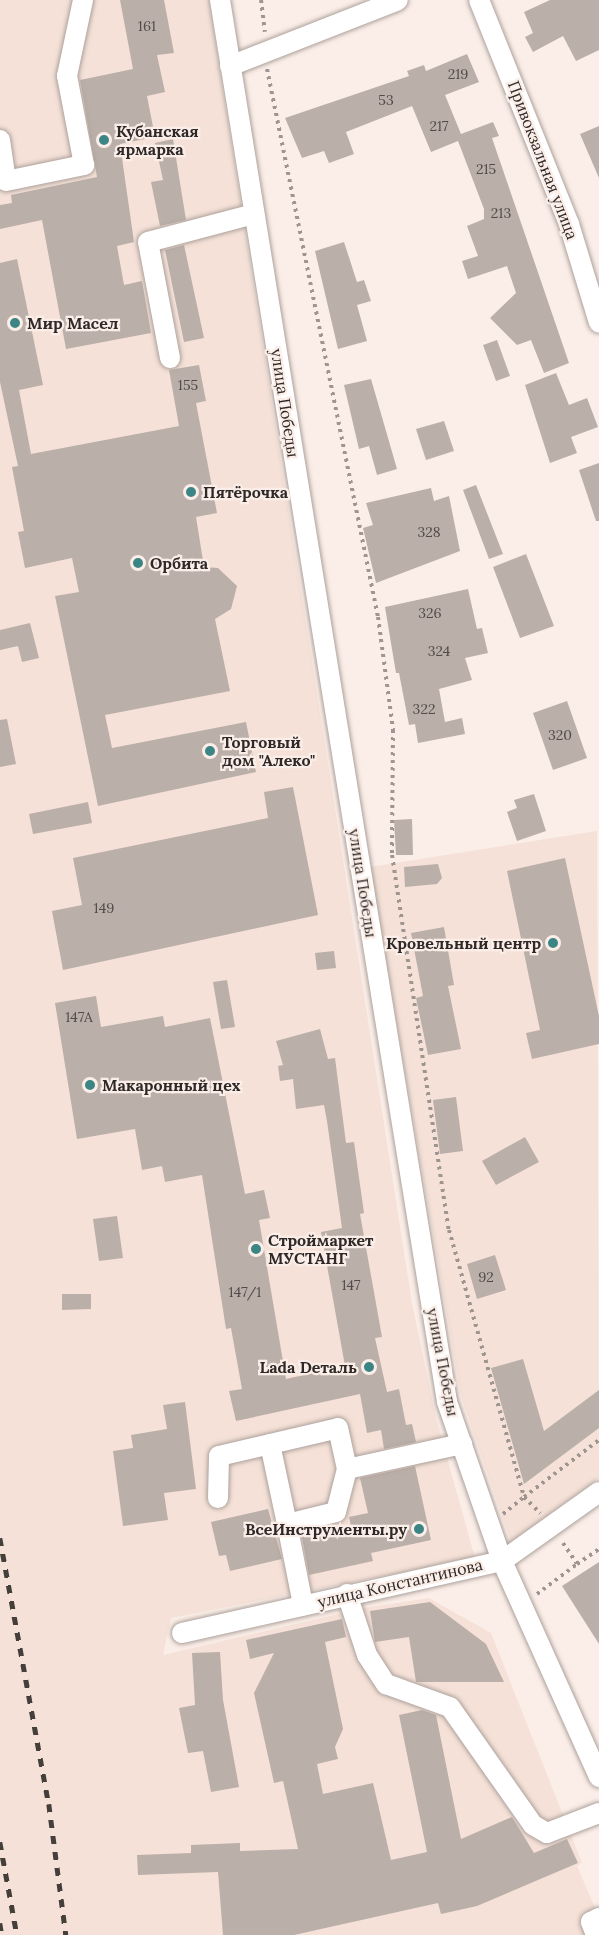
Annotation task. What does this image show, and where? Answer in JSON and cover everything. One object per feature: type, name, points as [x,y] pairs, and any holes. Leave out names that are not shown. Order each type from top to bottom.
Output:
[{"type":"street","points":[[0,140],[6,182],[84,165],[67,76],[84,0]]},
{"type":"street","name":"улица Победы","points":[[220,0],[447,1402],[502,1560],[599,1777]]},
{"type":"street","points":[[230,66],[267,55],[398,0]]},
{"type":"street","name":"Привокзальная улица","points":[[479,0],[570,224],[599,323]]},
{"type":"street","points":[[170,358],[148,242],[254,214]]},
{"type":"street","points":[[218,1498],[219,1456],[338,1428],[347,1469],[336,1512],[286,1524]]},
{"type":"street","points":[[270,1444],[303,1605]]},
{"type":"street","points":[[347,1469],[462,1444]]},
{"type":"street","name":"улица Константинова","points":[[182,1633],[502,1560],[599,1492]]},
{"type":"street","points":[[347,1594],[367,1655],[386,1684],[450,1707],[533,1825],[547,1833],[599,1813]]},
{"type":"street","points":[[596,1935],[591,1922],[599,1918]]},
{"type":"path","points":[[261,0],[268,84],[319,311],[378,617],[393,730],[392,855],[449,1230],[524,1497],[543,1515]]},
{"type":"path","points":[[502,1514],[599,1440]]},
{"type":"path","points":[[563,1543],[577,1564]]},
{"type":"path","points":[[537,1594],[599,1550]]},
{"type":"shaded area","points":[[0,0],[209,0],[412,1303],[436,1418],[475,1558],[171,1618],[163,1655],[364,1608],[429,1598],[491,1633],[582,1863],[577,1866],[599,1917],[599,1935],[0,1935]]},
{"type":"shaded area","points":[[597,831],[599,1478],[511,1542],[461,1396],[370,867]]},
{"type":"building","points":[[120,0],[164,0],[174,53],[157,55],[165,92],[147,96],[155,137],[120,144],[134,242],[117,246],[124,285],[142,281],[151,333],[66,349],[42,220],[0,229],[0,205],[12,203],[11,195],[97,177],[80,80],[133,69]]},
{"type":"building","points":[[550,0],[599,0],[599,50],[576,61],[563,36],[533,52],[525,37],[533,33],[524,12]]},
{"type":"building","points":[[467,54],[479,82],[445,95],[461,134],[493,122],[499,136],[492,138],[569,363],[544,373],[531,340],[517,345],[490,318],[516,293],[507,266],[468,279],[462,261],[478,256],[467,226],[484,219],[484,209],[458,141],[431,152],[412,106],[346,132],[354,154],[329,163],[324,151],[302,158],[285,118],[409,76],[407,71],[424,65],[426,71]]},
{"type":"building","points":[[599,126],[599,178],[580,134]]},
{"type":"building","points":[[173,139],[186,220],[160,226],[151,182],[163,180],[155,143]]},
{"type":"building","points":[[344,242],[357,282],[364,280],[371,301],[357,305],[367,341],[338,349],[315,251]]},
{"type":"building","points":[[184,245],[204,338],[184,342],[165,250]]},
{"type":"building","name":"Орбита","points":[[17,259],[43,385],[19,390],[31,454],[179,426],[169,370],[199,365],[206,401],[196,403],[217,513],[196,517],[204,567],[218,568],[237,586],[231,609],[215,619],[230,691],[105,715],[112,748],[246,722],[256,772],[98,806],[55,596],[79,592],[72,558],[25,568],[18,532],[24,531],[12,467],[18,466],[0,382],[0,263]]},
{"type":"building","points":[[497,340],[510,376],[496,381],[483,345]]},
{"type":"building","points":[[556,373],[569,405],[587,398],[598,427],[571,437],[577,453],[550,463],[525,385]]},
{"type":"building","points":[[371,379],[397,469],[377,475],[369,446],[359,449],[344,385]]},
{"type":"building","points":[[444,421],[454,451],[426,460],[416,429]]},
{"type":"building","points":[[599,463],[599,521],[596,521],[579,470]]},
{"type":"building","points":[[476,485],[503,554],[489,559],[463,490]]},
{"type":"building","points":[[431,488],[434,501],[449,496],[460,551],[376,583],[363,528],[373,525],[366,503]]},
{"type":"building","points":[[526,554],[554,626],[520,638],[493,567]]},
{"type":"building","points":[[468,589],[477,629],[482,628],[488,653],[465,658],[472,680],[439,689],[445,722],[462,718],[465,734],[418,743],[415,724],[409,725],[399,673],[396,673],[385,607]]},
{"type":"building","points":[[30,623],[39,658],[22,662],[18,646],[0,650],[0,630]]},
{"type":"building","points":[[567,701],[587,758],[553,770],[533,713]]},
{"type":"building","points":[[7,719],[16,764],[0,767],[0,720]]},
{"type":"building","points":[[293,787],[318,915],[63,970],[52,911],[82,905],[73,858],[268,818],[264,792]]},
{"type":"building","points":[[534,794],[546,831],[517,841],[507,812],[517,808],[514,800]]},
{"type":"building","points":[[88,802],[92,823],[33,834],[29,814]]},
{"type":"building","points":[[412,819],[413,855],[396,855],[394,820]]},
{"type":"building","name":"Кровельный центр","points":[[565,858],[599,1016],[599,1044],[532,1059],[526,1033],[540,1030],[507,871]]},
{"type":"building","points":[[438,864],[442,878],[437,884],[405,887],[404,867]]},
{"type":"building","points":[[444,927],[454,985],[448,986],[461,1049],[428,1055],[416,998],[423,996],[411,933]]},
{"type":"building","points":[[334,951],[336,968],[317,970],[315,953]]},
{"type":"building","points":[[227,980],[235,1027],[221,1029],[213,982]]},
{"type":"building","points":[[96,996],[101,1027],[163,1016],[165,1027],[210,1018],[245,1194],[264,1190],[270,1218],[259,1220],[286,1379],[345,1366],[321,1232],[342,1228],[324,1105],[296,1109],[293,1079],[280,1081],[278,1066],[283,1065],[276,1041],[320,1029],[328,1059],[335,1058],[346,1143],[354,1142],[364,1213],[360,1214],[382,1337],[375,1338],[387,1392],[399,1389],[406,1425],[412,1424],[416,1442],[384,1449],[381,1430],[367,1433],[360,1394],[236,1421],[229,1391],[242,1389],[231,1328],[226,1329],[202,1175],[165,1182],[162,1166],[142,1170],[135,1129],[77,1139],[55,1003]]},
{"type":"building","points":[[456,1097],[463,1151],[440,1154],[433,1100]]},
{"type":"building","points":[[525,1137],[539,1162],[496,1185],[482,1161]]},
{"type":"building","points":[[117,1216],[123,1258],[99,1261],[93,1219]]},
{"type":"building","points":[[495,1255],[506,1290],[477,1299],[467,1264]]},
{"type":"building","points":[[62,1294],[91,1294],[91,1309],[62,1310]]},
{"type":"building","points":[[523,1359],[544,1431],[599,1390],[599,1428],[524,1484],[491,1368]]},
{"type":"building","points":[[185,1402],[196,1489],[164,1493],[168,1520],[123,1526],[113,1451],[133,1448],[131,1435],[167,1429],[163,1405]]},
{"type":"building","points":[[415,1466],[431,1540],[371,1553],[373,1561],[309,1575],[302,1537],[351,1526],[349,1517],[368,1513],[360,1478]]},
{"type":"building","points":[[268,1509],[282,1559],[230,1571],[226,1555],[219,1556],[211,1522]]},
{"type":"building","points":[[599,1562],[599,1644],[562,1586]]},
{"type":"building","points":[[430,1602],[486,1644],[504,1682],[416,1682],[409,1637],[375,1642],[370,1611]]},
{"type":"building","points":[[342,1619],[346,1637],[325,1642],[343,1729],[335,1747],[338,1759],[317,1764],[323,1794],[373,1783],[391,1860],[427,1852],[399,1715],[422,1710],[436,1715],[461,1839],[512,1817],[534,1853],[567,1839],[578,1863],[477,1906],[441,1914],[438,1903],[294,1935],[223,1935],[218,1872],[138,1875],[137,1855],[191,1853],[191,1845],[240,1843],[240,1851],[298,1849],[283,1781],[274,1783],[254,1693],[274,1653],[250,1659],[246,1640]]},
{"type":"building","points":[[220,1652],[223,1700],[239,1787],[211,1792],[203,1751],[188,1753],[179,1708],[195,1705],[192,1653]]},
{"type":"railway","points":[[0,1538],[49,1804],[66,1935]]},
{"type":"railway","points":[[0,1842],[17,1935]]},
{"type":"railway","points":[[0,1923],[2,1935]]},
{"type":"place","name":"Кубанская ярмарка","points":[[104,140]]},
{"type":"place","name":"Мир Масел","points":[[15,323]]},
{"type":"place","name":"Пятёрочка","points":[[191,492]]},
{"type":"place","name":"Орбита","points":[[138,563]]},
{"type":"place","name":"Торговый дом \"Алеко\"","points":[[210,751]]},
{"type":"place","name":"Кровельный центр","points":[[553,943]]},
{"type":"place","name":"Макаронный цех","points":[[90,1085]]},
{"type":"place","name":"Строймаркет МУСТАНГ","points":[[256,1249]]},
{"type":"place","name":"Lada Dеталь","points":[[369,1367]]},
{"type":"place","name":"ВсеИнструменты.ру","points":[[419,1529]]}]
